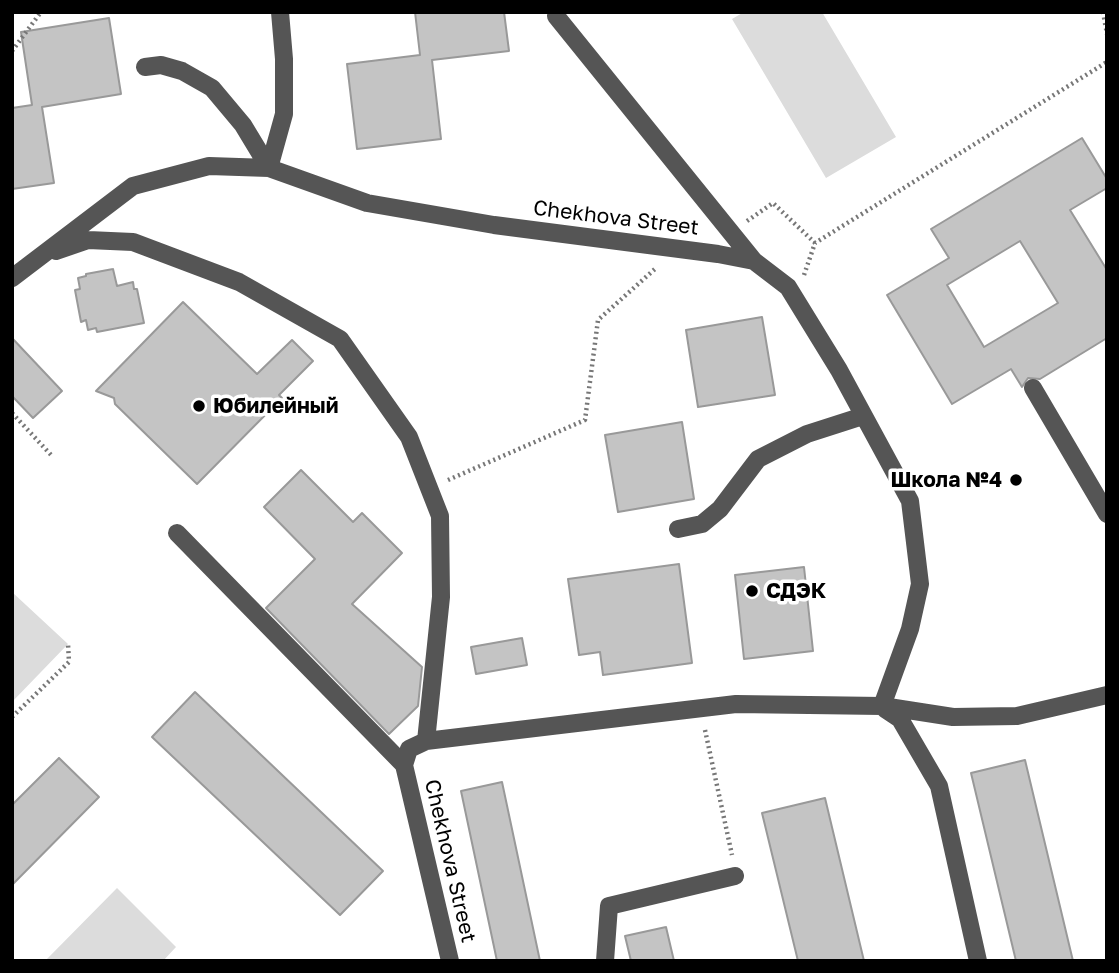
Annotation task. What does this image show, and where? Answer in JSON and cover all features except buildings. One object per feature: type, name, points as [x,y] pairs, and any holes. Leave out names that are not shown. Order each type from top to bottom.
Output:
[{"type":"street","points":[[269,168],[284,114],[284,59],[280,12]]},
{"type":"street","points":[[556,16],[754,261]]},
{"type":"street","points":[[145,67],[161,65],[182,71],[212,88],[243,125],[269,168]]},
{"type":"street","name":"Chekhova Street","points":[[12,278],[133,186],[209,166],[269,168],[367,203],[494,225],[754,261],[788,287],[839,370],[910,501],[920,584],[910,629],[882,706]]},
{"type":"street","points":[[39,257],[88,240],[133,242],[239,282],[340,339],[409,437],[440,516],[441,597],[426,741],[736,704],[882,706],[953,718],[1017,716],[1107,695]]},
{"type":"street","points":[[1032,388],[1107,514]]},
{"type":"street","points":[[678,529],[702,524],[720,509],[758,459],[807,434],[863,416]]},
{"type":"street","points":[[177,534],[404,765]]},
{"type":"street","points":[[882,706],[900,719],[939,786],[978,961]]},
{"type":"street","name":"Chekhova Street","points":[[426,741],[409,749],[404,765],[450,961]]},
{"type":"street","points":[[605,961],[609,906],[735,876]]},
{"type":"path","points":[[12,51],[41,12]]},
{"type":"path","points":[[1102,12],[1107,34]]},
{"type":"path","points":[[730,232],[773,203],[815,243],[1107,62]]},
{"type":"path","points":[[429,488],[585,420],[598,320],[677,249]]},
{"type":"path","points":[[12,413],[53,457]]},
{"type":"path","points":[[12,717],[69,662],[68,644]]},
{"type":"path","points":[[701,709],[730,846]]},
{"type":"shaded area","points":[[744,12],[822,12],[896,137],[826,178],[732,19]]},
{"type":"shaded area","points":[[12,592],[68,644],[12,702]]},
{"type":"shaded area","points":[[117,888],[176,947],[163,961],[45,961]]},
{"type":"place","name":"Юбилейный","points":[[199,406]]},
{"type":"place","name":"Школа №4","points":[[1016,480]]},
{"type":"place","name":"СДЭК","points":[[752,591]]}]
